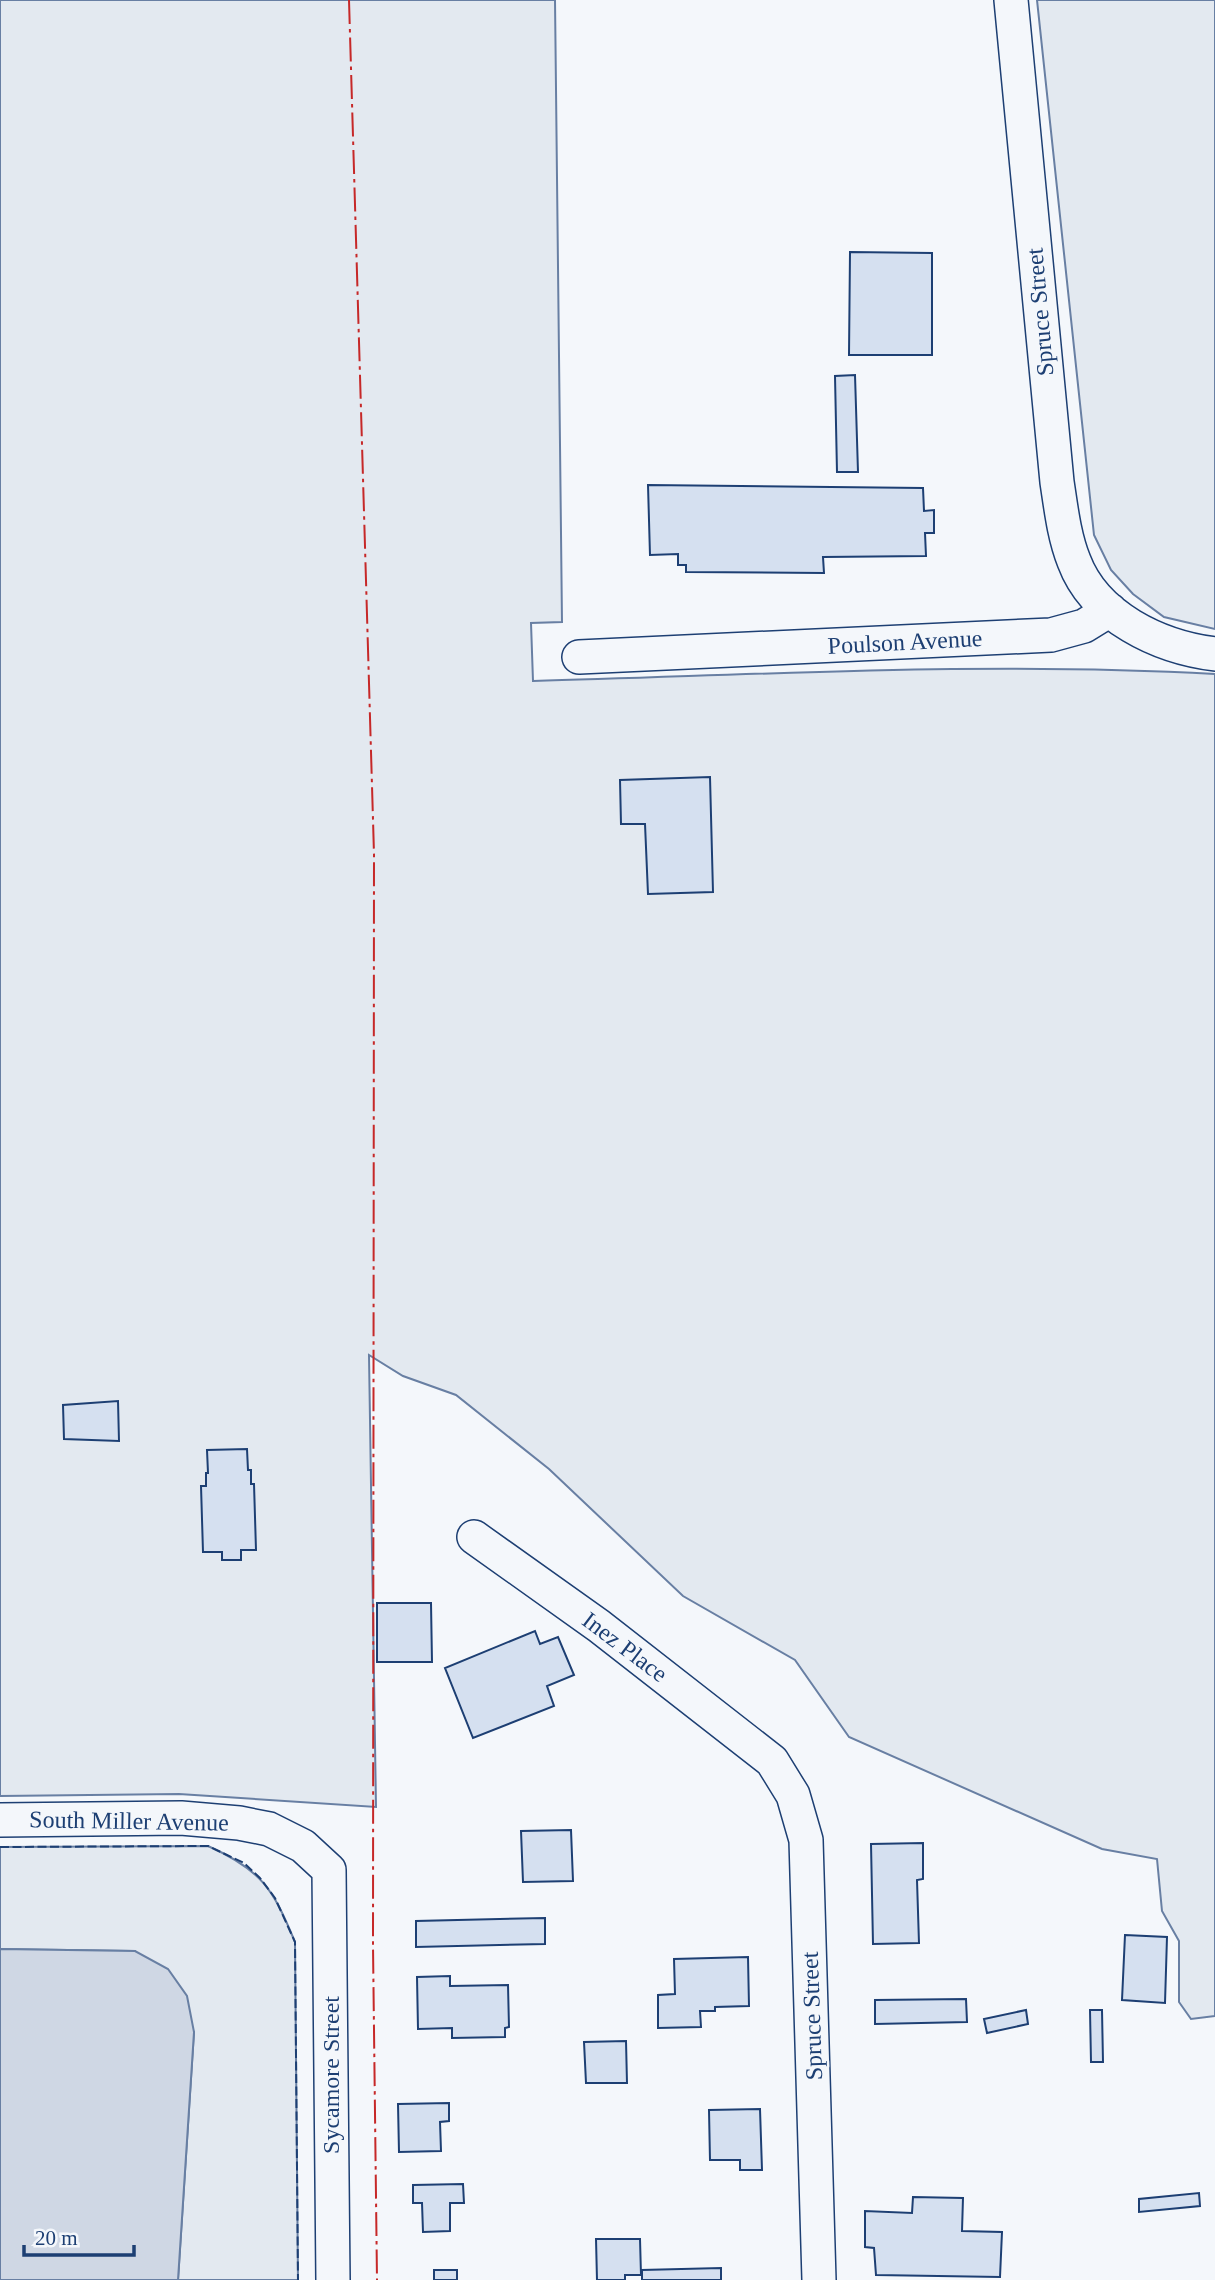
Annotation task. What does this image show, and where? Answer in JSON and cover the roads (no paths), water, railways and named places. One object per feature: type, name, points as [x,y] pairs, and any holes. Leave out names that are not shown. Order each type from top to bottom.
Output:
[{"type":"street","name":"Spruce Street","points":[[1011,0],[1056,482],[1074,561],[1087,587],[1110,610]]},
{"type":"street","points":[[1110,610],[1141,633],[1189,651],[1215,654]]},
{"type":"street","name":"Poulson Avenue","points":[[579,657],[1051,635],[1084,626],[1110,610]]},
{"type":"street","name":"Inez Place","points":[[474,1537],[599,1626],[772,1760]]},
{"type":"street","name":"Spruce Street","points":[[772,1760],[793,1795],[806,1840],[819,2280]]},
{"type":"street","name":"South Miller Avenue","points":[[0,1820],[181,1818],[239,1823],[269,1829],[303,1846],[329,1870]]},
{"type":"street","name":"Sycamore Street","points":[[329,1870],[332,2280]]}]
